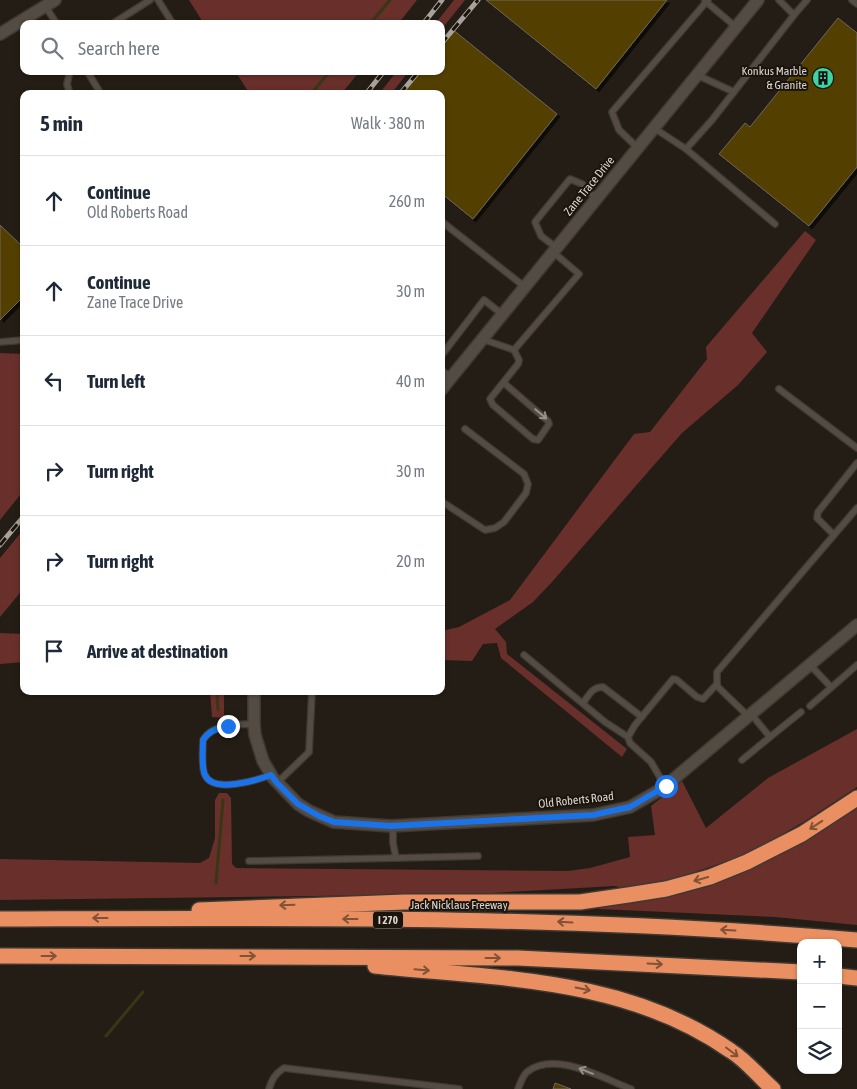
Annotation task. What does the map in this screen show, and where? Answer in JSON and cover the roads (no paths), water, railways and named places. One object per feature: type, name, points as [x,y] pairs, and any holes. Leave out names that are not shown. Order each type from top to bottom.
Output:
[{"type":"highway","points":[[130,918],[208,909],[405,902],[580,902],[666,889],[710,877],[747,862],[802,834],[857,798]]},
{"type":"highway","name":"Jack Nicklaus Freeway","points":[[0,918],[525,920],[776,933],[857,940]]},
{"type":"highway","points":[[0,956],[518,958],[797,972]]},
{"type":"highway","points":[[286,956],[517,979],[573,987],[634,1002],[665,1014],[710,1037],[733,1052],[773,1089]]},
{"type":"highway","points":[[842,976],[857,978]]},
{"type":"street","name":"Zane Trace Drive","points":[[445,385],[758,0]]},
{"type":"street","points":[[23,20],[50,3]]},
{"type":"street","points":[[0,34],[20,22]]},
{"type":"street","name":"Old Roberts Road","points":[[274,779],[298,804],[308,811],[334,822],[393,826],[593,815],[630,807],[666,786],[857,625]]},
{"type":"street","points":[[254,695],[254,724],[258,746],[263,761],[274,779]]},
{"type":"lane","points":[[118,20],[150,0]]},
{"type":"lane","points":[[158,0],[170,20]]},
{"type":"lane","points":[[779,0],[794,15]]},
{"type":"lane","points":[[686,149],[807,0]]},
{"type":"lane","points":[[852,0],[857,4]]},
{"type":"lane","points":[[638,148],[619,130],[612,112],[706,1],[736,27]]},
{"type":"lane","points":[[50,3],[56,20]]},
{"type":"lane","points":[[69,75],[67,84],[69,90]]},
{"type":"lane","points":[[89,75],[99,90]]},
{"type":"lane","points":[[697,75],[734,92]]},
{"type":"lane","points":[[654,128],[686,149],[775,224]]},
{"type":"lane","points":[[514,350],[579,274],[541,236],[535,222],[570,180],[582,184],[596,199]]},
{"type":"lane","points":[[445,225],[525,287]]},
{"type":"lane","points":[[445,351],[484,300],[502,314]]},
{"type":"lane","points":[[482,339],[514,350],[519,360],[518,364],[490,399],[493,405],[533,439],[538,440],[549,424],[548,420],[504,383]]},
{"type":"lane","points":[[0,342],[20,340]]},
{"type":"lane","points":[[445,373],[451,377]]},
{"type":"lane","points":[[779,389],[857,448]]},
{"type":"lane","points":[[445,504],[485,530],[495,528],[504,522],[526,493],[528,484],[524,474],[466,429]]},
{"type":"lane","points":[[834,535],[817,518],[818,512],[857,464]]},
{"type":"lane","points":[[770,737],[717,686],[717,672],[857,508]]},
{"type":"lane","points":[[524,655],[605,722],[628,737],[630,743],[651,762],[666,786]]},
{"type":"lane","points":[[810,665],[831,687]]},
{"type":"lane","points":[[810,706],[857,665]]},
{"type":"lane","points":[[628,737],[673,679],[677,680],[697,697],[703,698],[717,684]]},
{"type":"lane","points":[[583,703],[592,690],[597,687],[603,687],[642,717]]},
{"type":"lane","points":[[254,724],[228,726],[216,729],[205,736],[203,740],[204,774],[208,781],[215,784],[274,779],[309,752],[312,695]]},
{"type":"lane","points":[[742,760],[801,712]]},
{"type":"lane","points":[[393,826],[392,844],[396,858]]},
{"type":"lane","points":[[249,861],[478,856]]},
{"type":"lane","points":[[518,1089],[525,1073],[542,1063],[568,1064],[631,1089]]},
{"type":"lane","points":[[269,1089],[272,1080],[284,1068],[459,1089]]},
{"type":"waterway","points":[[373,20],[390,0]]},
{"type":"waterway","points":[[314,90],[327,75]]},
{"type":"waterway","points":[[217,695],[218,710]]},
{"type":"waterway","points":[[216,883],[223,800]]},
{"type":"waterway","points":[[106,1036],[143,992]]},
{"type":"railway","points":[[426,20],[442,0]]},
{"type":"railway","points":[[445,39],[478,0]]},
{"type":"railway","points":[[369,90],[381,75]]},
{"type":"railway","points":[[403,90],[416,75]]},
{"type":"railway","points":[[0,545],[20,521]]},
{"type":"place","name":"Konkus Marble & Granite","points":[[823,78]]}]
